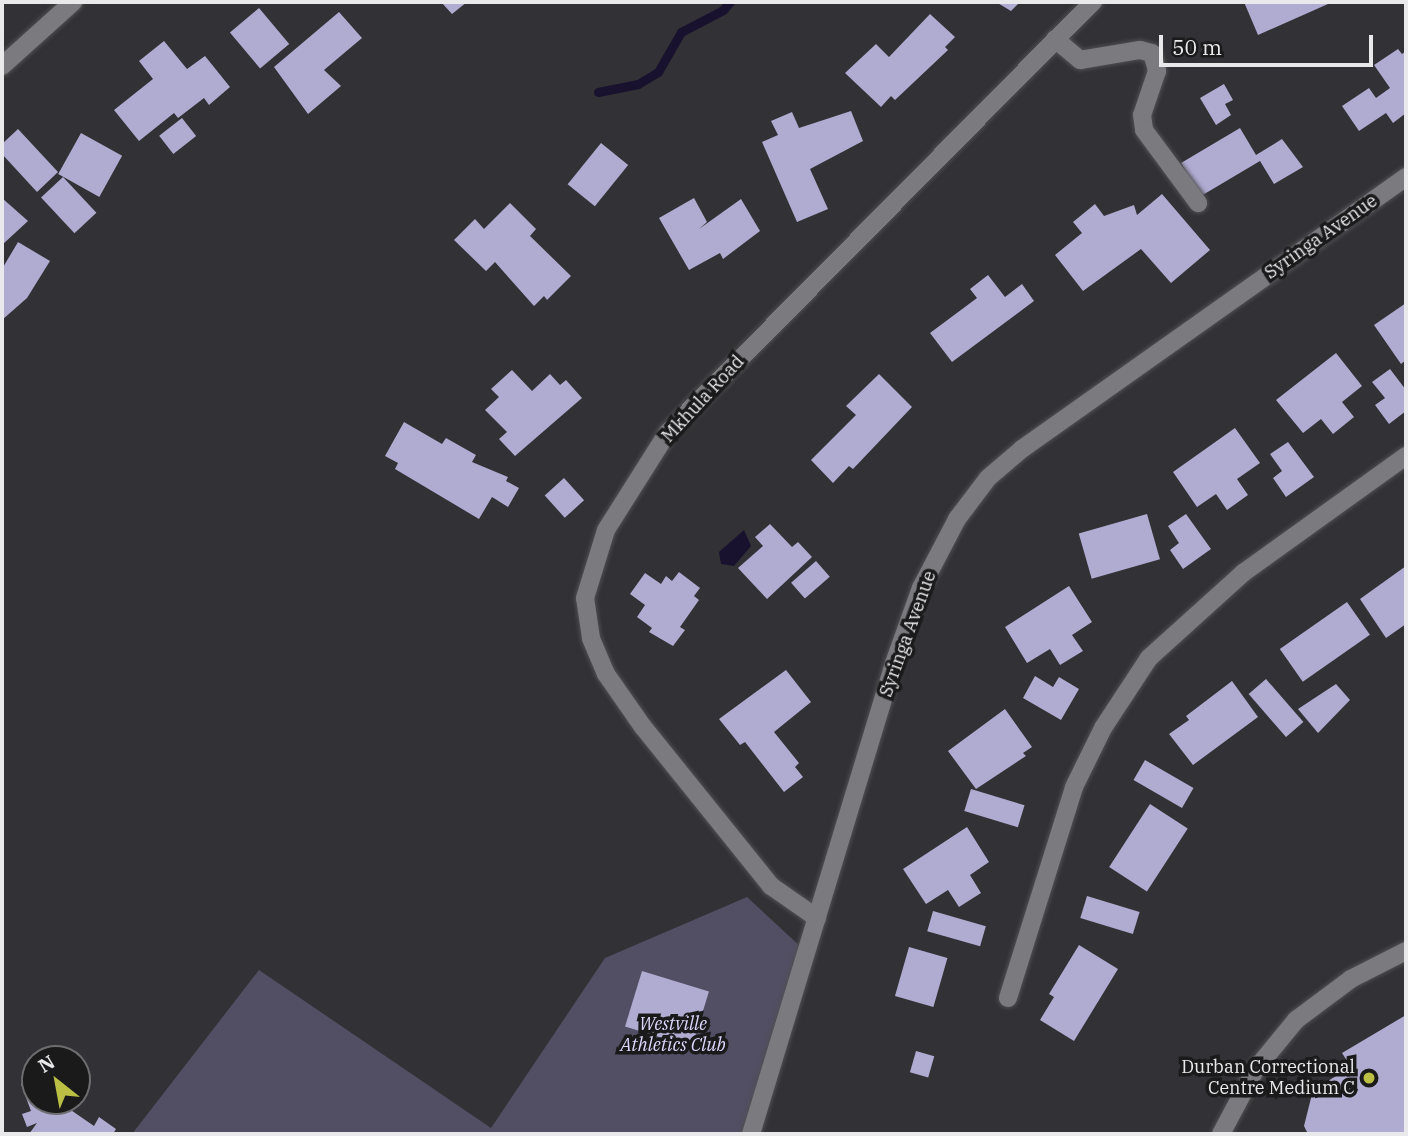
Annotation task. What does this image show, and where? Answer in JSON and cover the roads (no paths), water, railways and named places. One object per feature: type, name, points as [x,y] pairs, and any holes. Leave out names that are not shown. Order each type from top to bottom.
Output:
[{"type":"street","points":[[2,65],[73,2]]},
{"type":"street","name":"Mkhula Road","points":[[817,918],[771,886],[643,727],[606,674],[591,638],[585,598],[606,530],[668,432],[1093,2]]},
{"type":"street","points":[[1055,39],[1080,60],[1140,50],[1152,53],[1157,71],[1142,115],[1144,130],[1198,203]]},
{"type":"street","name":"Syringa Avenue","points":[[751,1134],[893,666],[922,588],[957,519],[988,478],[1148,357],[1406,177]]},
{"type":"street","points":[[1008,998],[1074,787],[1103,728],[1149,658],[1243,573],[1406,456]]},
{"type":"street","points":[[1221,1134],[1255,1070],[1296,1020],[1351,979],[1406,951]]},
{"type":"waterway","points":[[598,92],[638,84],[658,72],[681,32],[723,10],[730,2]]},
{"type":"place","name":"Durban Correctional Centre Medium C","points":[[1369,1078]]},
{"type":"park label","name":"Westville Athletics Club","points":[[673,1035]]}]
